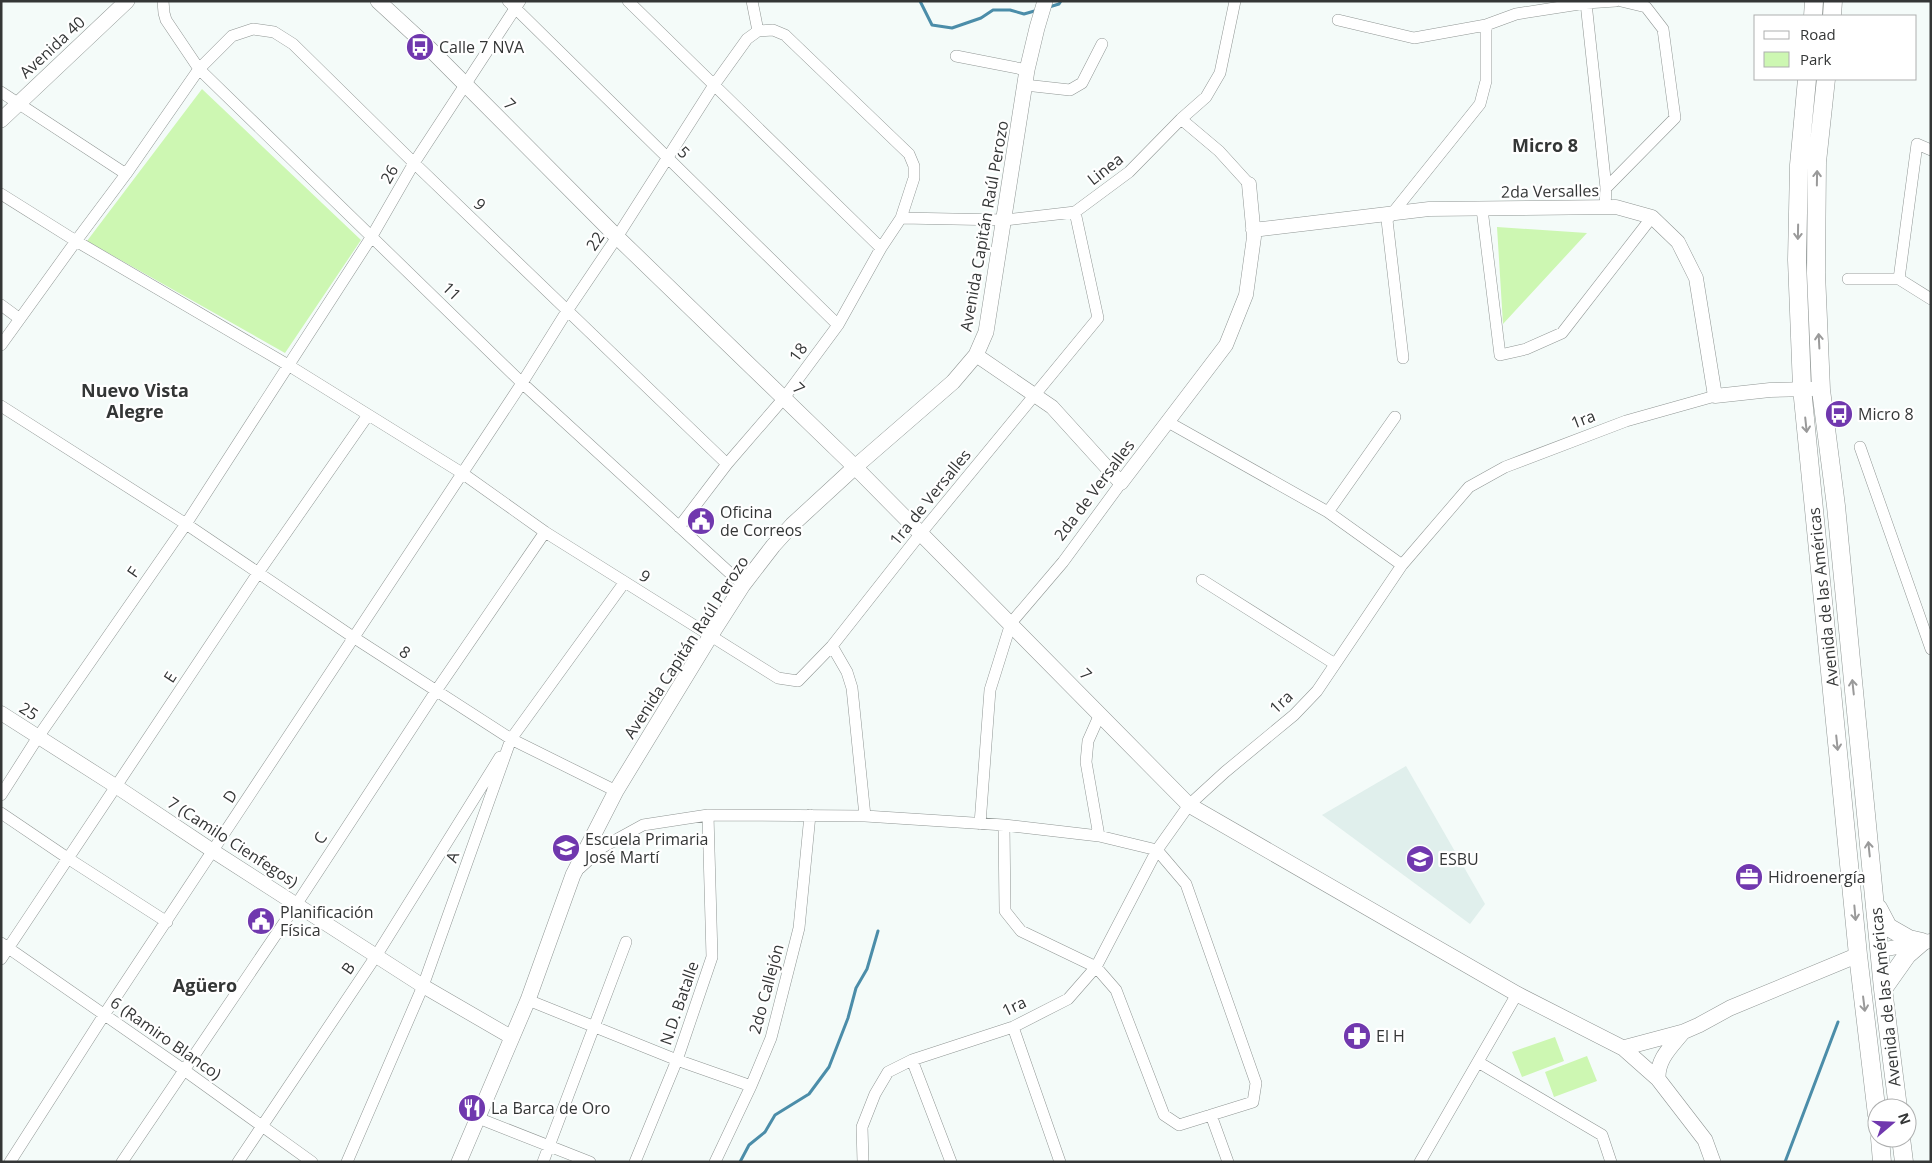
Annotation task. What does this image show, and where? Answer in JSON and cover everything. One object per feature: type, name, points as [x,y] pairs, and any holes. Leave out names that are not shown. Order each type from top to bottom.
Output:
[{"type":"main road","name":"Avenida 40","points":[[1,120],[127,1]]},
{"type":"main road","name":"7","points":[[378,1],[429,48],[618,237],[855,467],[1189,805],[1517,994],[1623,1048],[1658,1079],[1705,1140],[1713,1162]]},
{"type":"main road","name":"Avenida Capitán Raúl Perozo","points":[[459,1162],[511,1036],[528,1000],[573,874],[616,791],[743,585],[792,525],[855,467],[953,382],[976,355],[986,332],[1026,78],[1037,28],[1046,1]]},
{"type":"main road","name":"Avenida de las Américas","points":[[1807,80],[1799,165],[1798,241],[1802,388],[1858,955],[1875,1098]]},
{"type":"main road","name":"Avenida de las Américas","points":[[1826,80],[1818,162],[1816,236],[1821,390],[1836,506],[1883,989],[1897,1098]]},
{"type":"main road","points":[[1874,900],[1888,927],[1909,939],[1926,942]]},
{"type":"main road","points":[[1883,989],[1907,956],[1926,942]]},
{"type":"main road","points":[[1623,1048],[1683,1032],[1730,1008],[1858,955],[1880,950]]},
{"type":"main road","points":[[1658,1079],[1657,1068],[1665,1054],[1683,1032]]},
{"type":"main road","points":[[1881,1148],[1882,1162]]},
{"type":"main road","points":[[1902,1148],[1904,1162]]},
{"type":"street","name":"11","points":[[163,1],[166,20],[199,69],[522,383],[743,585]]},
{"type":"street","points":[[628,1],[881,248]]},
{"type":"street","points":[[752,1],[758,31]]},
{"type":"street","name":"Linea","points":[[1075,212],[1129,172],[1181,119],[1206,97],[1220,73],[1235,1]]},
{"type":"street","points":[[1338,20],[1414,38],[1486,25],[1516,14],[1586,3],[1616,1]]},
{"type":"street","points":[[1606,188],[1675,118],[1663,29],[1646,7],[1621,1]]},
{"type":"street","points":[[1586,3],[1606,188],[1606,207]]},
{"type":"street","name":"26","points":[[288,365],[372,236],[414,163],[514,4]]},
{"type":"street","name":"5","points":[[514,4],[667,159],[838,325]]},
{"type":"street","points":[[1403,358],[1387,220],[1480,104],[1486,81],[1486,25]]},
{"type":"street","name":"9","points":[[1,345],[126,174],[199,69],[232,36],[252,29],[274,32],[293,44],[727,464]]},
{"type":"street","name":"18","points":[[679,527],[727,464],[784,398],[838,325],[881,248],[901,218],[914,178],[914,166],[909,154],[786,35],[773,30],[758,31]]},
{"type":"street","name":"22","points":[[462,473],[567,311],[618,237],[714,85],[747,38],[758,31]]},
{"type":"street","points":[[956,56],[1070,90],[1082,83],[1102,44]]},
{"type":"street","points":[[1,92],[19,102],[126,174]]},
{"type":"street","points":[[1181,119],[1219,152],[1249,184]]},
{"type":"street","points":[[1900,279],[1917,144],[1931,150]]},
{"type":"street","name":"2da de Versalles","points":[[980,824],[990,690],[1011,623],[1063,562],[1226,345],[1246,295],[1254,237],[1249,184]]},
{"type":"street","name":"9","points":[[1,194],[76,241],[288,365],[462,473],[546,532],[624,583],[778,678],[798,681],[832,646]]},
{"type":"street","name":"2da Versalles","points":[[1253,230],[1429,209],[1616,207],[1652,217],[1678,242],[1696,278],[1715,396]]},
{"type":"street","points":[[1482,209],[1500,355],[1526,349],[1562,333],[1652,217]]},
{"type":"street","points":[[901,218],[1005,220],[1075,212]]},
{"type":"street","name":"1ra de Versalles","points":[[832,646],[921,533],[1098,318],[1075,212]]},
{"type":"street","points":[[1848,278],[1900,279],[1931,299]]},
{"type":"street","points":[[1,306],[20,319]]},
{"type":"street","points":[[976,355],[1052,407],[1121,483]]},
{"type":"street","name":"F","points":[[1,794],[186,524],[288,365]]},
{"type":"street","name":"1ra","points":[[863,1162],[862,1127],[875,1094],[888,1072],[912,1060],[1013,1027],[1068,999],[1096,967],[1157,850],[1189,805],[1225,772],[1294,715],[1318,690],[1402,565],[1470,487],[1505,467],[1626,421],[1715,396],[1802,388],[1821,390]]},
{"type":"street","name":"8","points":[[1,406],[186,524],[353,637],[511,739],[616,791]]},
{"type":"street","name":"E","points":[[1,959],[5,945],[69,859],[258,573],[368,415]]},
{"type":"street","points":[[1328,512],[1395,417]]},
{"type":"street","points":[[1168,422],[1328,512],[1402,565]]},
{"type":"street","points":[[1860,447],[1931,648]]},
{"type":"street","name":"D","points":[[10,1162],[104,1015],[462,473]]},
{"type":"street","name":"C","points":[[122,1162],[296,905],[436,691],[546,532]]},
{"type":"street","points":[[1202,580],[1335,664]]},
{"type":"street","name":"A","points":[[347,1162],[423,986],[511,739],[624,583]]},
{"type":"street","points":[[832,646],[852,688],[865,816]]},
{"type":"street","name":"25","points":[[1,713],[38,738]]},
{"type":"street","points":[[1100,714],[1088,741],[1086,762],[1100,836]]},
{"type":"street","name":"7 (Camilo Cienfegos)","points":[[38,738],[118,787],[213,851],[423,986],[511,1036]]},
{"type":"street","name":"B","points":[[238,1162],[376,956],[511,739]]},
{"type":"street","points":[[1,813],[166,922]]},
{"type":"street","points":[[573,874],[603,846],[643,825],[708,815],[865,816],[1004,825],[1100,836],[1157,850],[1186,884],[1256,1083],[1253,1102],[1179,1125],[1164,1115],[1116,990],[1096,967],[1021,931],[1005,911],[1004,825]]},
{"type":"street","name":"N.D. Batalle","points":[[635,1162],[677,1060],[712,957],[708,815]]},
{"type":"street","name":"2do Callejón","points":[[715,1162],[751,1086],[770,1038],[799,928],[810,815]]},
{"type":"street","points":[[543,1162],[626,942]]},
{"type":"street","points":[[1880,950],[1926,942]]},
{"type":"street","name":"6 (Ramiro Blanco)","points":[[5,945],[312,1162]]},
{"type":"street","points":[[1420,1162],[1517,994]]},
{"type":"street","points":[[528,1000],[677,1060],[751,1086]]},
{"type":"street","points":[[1013,1027],[1060,1162]]},
{"type":"street","points":[[912,1060],[951,1162]]},
{"type":"street","points":[[1478,1062],[1602,1135],[1611,1162]]},
{"type":"street","points":[[1211,1115],[1228,1162]]},
{"type":"street","points":[[478,1118],[590,1162]]},
{"type":"shaded area","name":"ESBU","points":[[1406,766],[1485,904],[1470,924],[1322,815]]},
{"type":"green space","points":[[202,89],[361,240],[285,353],[87,241]]},
{"type":"green space","points":[[1497,227],[1587,233],[1503,324]]},
{"type":"green space","points":[[1555,1037],[1564,1061],[1522,1077],[1512,1052]]},
{"type":"green space","points":[[1587,1056],[1597,1081],[1554,1097],[1545,1072]]},
{"type":"waterway","points":[[920,1],[932,25],[952,28],[981,18],[993,10],[1010,10],[1024,14],[1038,10]]},
{"type":"waterway","points":[[1049,7],[1059,4],[1061,1]]},
{"type":"waterway","points":[[740,1162],[749,1145],[765,1132],[775,1115],[809,1094],[829,1067],[848,1018],[856,988],[867,969],[878,931]]},
{"type":"waterway","points":[[1785,1162],[1838,1022]]},
{"type":"place","name":"Calle 7 NVA","points":[[420,47]]},
{"type":"place","name":"Micro 8","points":[[1839,414]]},
{"type":"place","name":"Oficina de Correos","points":[[701,521]]},
{"type":"place","name":"Escuela Primaria José Martí","points":[[566,848]]},
{"type":"place","name":"ESBU","points":[[1420,859]]},
{"type":"place","name":"Hidroenergía","points":[[1749,877]]},
{"type":"place","name":"Planificación Física","points":[[261,921]]},
{"type":"place","name":"El H","points":[[1357,1036]]},
{"type":"place","name":"La Barca de Oro","points":[[472,1108]]},
{"type":"district","name":"Micro 8","points":[[1545,145]]},
{"type":"district","name":"Nuevo Vista Alegre","points":[[135,400]]},
{"type":"district","name":"Agüero","points":[[205,985]]}]
